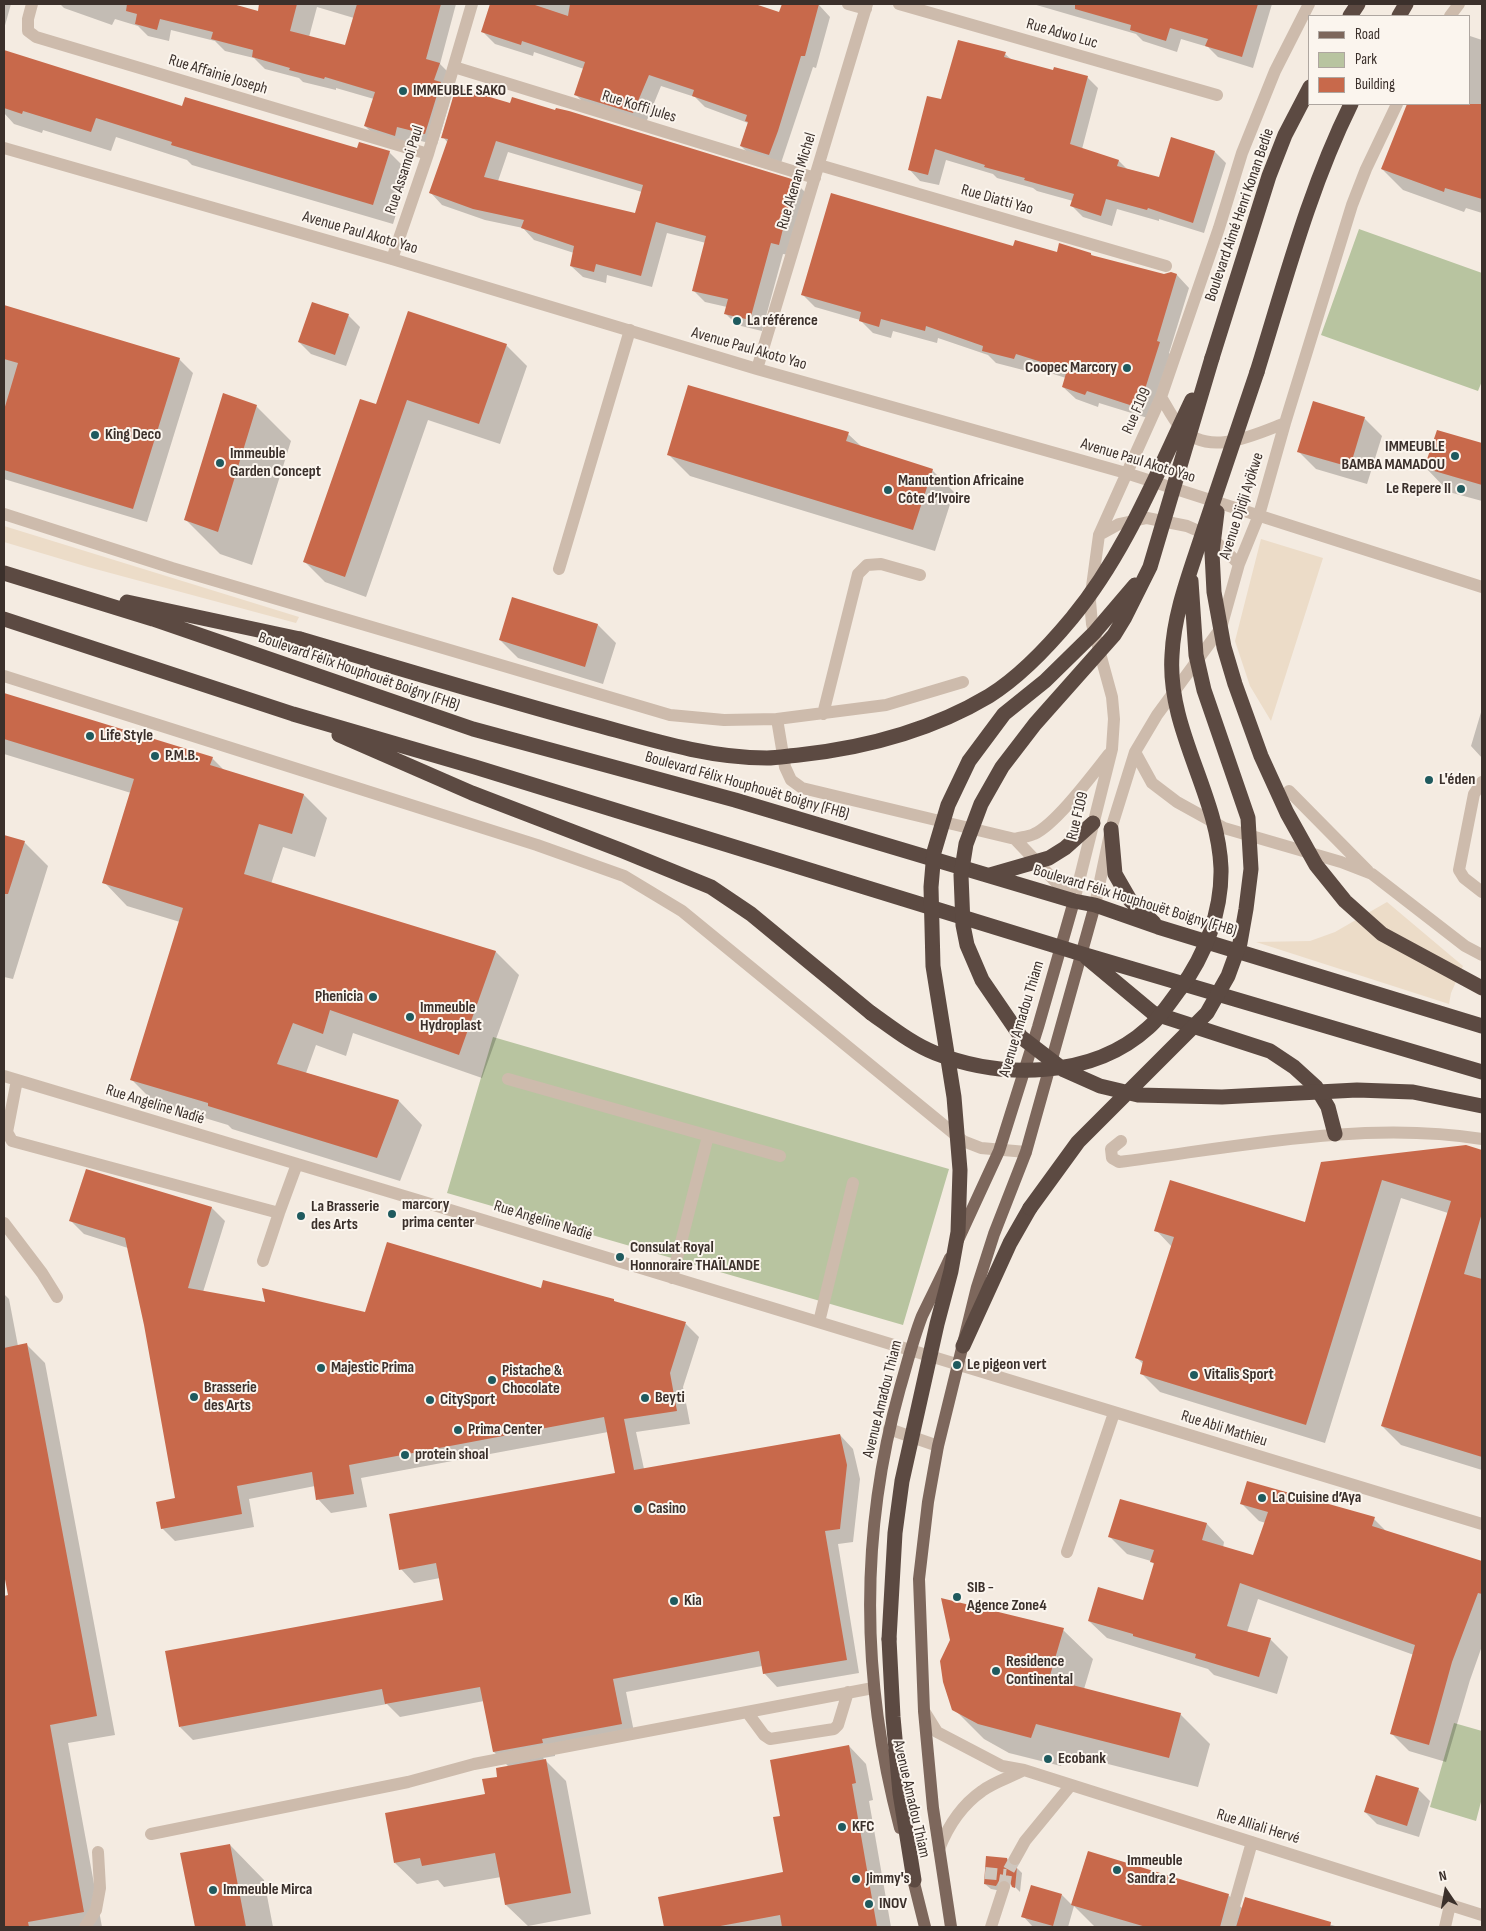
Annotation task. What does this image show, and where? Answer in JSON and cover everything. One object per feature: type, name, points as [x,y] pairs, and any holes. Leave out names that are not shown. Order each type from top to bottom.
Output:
[{"type":"highway","points":[[1351,15],[1358,4]]},
{"type":"highway","points":[[1400,15],[1406,4]]},
{"type":"highway","name":"Boulevard Aimé Henri Konan Bedie","points":[[1212,358],[1269,176],[1285,135],[1308,91]]},
{"type":"highway","points":[[1351,105],[1326,157],[1313,192],[1221,485],[1212,553],[1214,592],[1224,647],[1261,756],[1287,813],[1316,865],[1345,901],[1382,934],[1482,988]]},
{"type":"highway","points":[[1212,358],[1150,567],[1125,617],[1114,635],[1035,724],[1002,767],[980,804],[966,844],[961,875],[963,925],[967,944],[982,980],[1021,1037],[1064,1070],[1100,1086],[1138,1095],[1222,1097],[1357,1090],[1413,1092],[1482,1106]]},
{"type":"highway","points":[[25,580],[300,639],[570,718],[680,747],[722,755],[768,758],[831,752],[882,740],[945,718],[990,695],[1029,666],[1073,618],[1106,572],[1128,534],[1212,358]]},
{"type":"highway","points":[[293,714],[463,790],[711,887],[751,914],[871,1013],[932,1052],[972,1065],[1009,1069],[1046,1069],[1078,1065],[1118,1049],[1148,1028],[1189,977],[1205,948],[1217,908],[1221,870],[1218,835],[1184,733],[1174,694],[1171,656],[1176,621],[1190,572],[1257,372]]},
{"type":"highway","points":[[914,1880],[900,1793],[893,1717],[889,1639],[895,1533],[902,1482],[936,1324],[951,1271],[958,1232],[960,1170],[954,1097],[933,966],[931,887],[934,852],[948,805],[969,761],[1004,714],[1045,681],[1094,633],[1150,567]]},
{"type":"highway","points":[[963,1346],[1010,1243],[1030,1208],[1078,1142],[1207,1013],[1228,976],[1240,943],[1246,910],[1250,869],[1248,818],[1204,690],[1196,655],[1190,572]]},
{"type":"highway","name":"Boulevard Félix Houphouët Boigny (FHB)","points":[[4,573],[153,619],[473,729],[735,800],[990,874],[1482,1026]]},
{"type":"highway","points":[[4,619],[293,714],[485,770],[1082,954],[1482,1072]]},
{"type":"highway","points":[[990,874],[1049,858],[1065,848],[1093,823]]},
{"type":"highway","points":[[1111,829],[1115,874],[1130,900],[1158,927]]},
{"type":"highway","points":[[1082,954],[1153,1013],[1270,1051],[1294,1067],[1316,1087],[1328,1107],[1335,1134]]},
{"type":"main road","name":"Avenue Amadou Thiam","points":[[925,1927],[888,1782],[873,1688],[869,1634],[870,1567],[881,1474],[889,1429],[922,1317],[999,1150],[1038,1027],[1074,901]]},
{"type":"main road","name":"Avenue Amadou Thiam","points":[[951,1927],[939,1849],[924,1712],[919,1579],[928,1502],[938,1446],[976,1287],[994,1234],[1026,1152],[1095,905]]},
{"type":"street","name":"Rue Affainie Joseph","points":[[32,4],[28,19],[28,31],[36,37],[428,154]]},
{"type":"street","name":"Rue Assamoi Paul","points":[[392,259],[428,154],[472,4]]},
{"type":"street","points":[[848,4],[867,6]]},
{"type":"street","name":"Rue Adwo Luc","points":[[898,4],[1218,95]]},
{"type":"street","name":"Rue F109","points":[[1074,901],[1112,749],[1114,720],[1112,697],[1092,624],[1090,601],[1098,535],[1162,397],[1219,228],[1242,153],[1275,71],[1309,4]]},
{"type":"street","points":[[1451,15],[1458,4]]},
{"type":"street","name":"Rue Akenan Michel","points":[[757,369],[867,6]]},
{"type":"street","name":"Rue Koffi Jules","points":[[454,67],[815,178]]},
{"type":"street","name":"Avenue Djidji Ayökwe","points":[[1095,905],[1111,829],[1135,752],[1157,715],[1221,628],[1239,564],[1259,515],[1285,422],[1352,205],[1366,169],[1397,105]]},
{"type":"street","name":"Avenue Paul Akoto Yao","points":[[4,148],[392,259],[757,369],[1126,473],[1482,587]]},
{"type":"street","name":"Rue Diatti Yao","points":[[819,165],[1166,266]]},
{"type":"street","points":[[559,569],[630,330]]},
{"type":"street","points":[[1162,397],[1181,428],[1200,441],[1224,443],[1249,437],[1285,422]]},
{"type":"street","points":[[4,514],[172,568],[670,715],[724,720],[777,720],[886,704],[963,682]]},
{"type":"street","points":[[1098,535],[1118,524],[1147,518],[1187,526],[1210,536],[1239,564]]},
{"type":"street","points":[[823,714],[858,574],[867,566],[881,564],[920,575]]},
{"type":"street","points":[[4,676],[537,845],[624,876],[682,911],[963,1141],[980,1148],[1026,1152]]},
{"type":"street","points":[[777,720],[785,767],[791,780],[802,788],[1015,839],[1034,834],[1049,822],[1078,792],[1112,749]]},
{"type":"street","points":[[1135,752],[1152,783],[1177,802],[1210,821],[1224,828],[1341,862],[1372,874]]},
{"type":"street","points":[[1482,782],[1474,794],[1459,870],[1464,878],[1482,892]]},
{"type":"street","points":[[1289,791],[1372,874],[1465,946],[1482,956]]},
{"type":"street","points":[[1015,839],[1074,901]]},
{"type":"street","name":"Rue Angeline Nadié","points":[[4,1076],[819,1322],[957,1366]]},
{"type":"street","points":[[508,1079],[780,1156]]},
{"type":"street","points":[[17,1080],[7,1132],[12,1140],[279,1213]]},
{"type":"street","points":[[1122,1140],[1111,1149],[1112,1158],[1119,1162],[1335,1134],[1410,1132],[1450,1134],[1482,1139]]},
{"type":"street","points":[[672,1278],[708,1136]]},
{"type":"street","points":[[263,1261],[297,1164]]},
{"type":"street","points":[[819,1322],[853,1183]]},
{"type":"street","points":[[4,1223],[46,1278],[57,1297]]},
{"type":"street","name":"Rue Abli Mathieu","points":[[957,1366],[1482,1524]]},
{"type":"street","points":[[1067,1552],[1114,1413]]},
{"type":"street","points":[[889,1429],[938,1446]]},
{"type":"street","points":[[151,1834],[408,1782],[474,1764],[873,1688]]},
{"type":"street","points":[[747,1712],[764,1736],[770,1739],[834,1729],[838,1725],[848,1692]]},
{"type":"street","name":"Rue Alliali Hervé","points":[[924,1712],[937,1732],[1002,1766],[1024,1770],[1482,1915]]},
{"type":"street","points":[[939,1849],[945,1834],[963,1808],[983,1790],[1024,1770]]},
{"type":"street","points":[[1015,1858],[1025,1841],[1071,1785]]},
{"type":"street","points":[[1228,1927],[1252,1842]]},
{"type":"street","points":[[85,1927],[96,1910],[100,1888],[98,1852]]},
{"type":"street","points":[[991,1927],[1004,1887]]},
{"type":"street","points":[[1445,1927],[1450,1905]]},
{"type":"green space","points":[[1359,229],[1482,273],[1482,381],[1478,391],[1321,335]]},
{"type":"green space","points":[[493,1037],[949,1169],[903,1325],[447,1193]]},
{"type":"green space","points":[[1454,1723],[1482,1731],[1482,1798],[1476,1821],[1430,1807]]},
{"type":"shaded area","points":[[4,526],[299,617],[296,623],[88,567],[4,542]]},
{"type":"shaded area","points":[[1261,539],[1323,558],[1271,721],[1250,686],[1235,641]]},
{"type":"shaded area","points":[[1387,902],[1463,966],[1451,993],[1449,1004],[1256,942],[1310,941],[1335,932]]},
{"type":"building","points":[[127,4],[233,4],[258,11],[259,4],[297,4],[290,31],[345,45],[357,4],[441,4],[426,59],[440,63],[434,80],[441,82],[425,134],[397,127],[395,136],[364,126],[375,92],[325,77],[324,79],[289,70],[290,68],[252,57],[253,50],[211,39],[213,32],[160,19],[157,30],[135,24],[137,14],[126,11]]},
{"type":"building","points":[[490,4],[532,4],[568,16],[570,4],[755,4],[779,12],[782,4],[819,4],[805,56],[801,56],[769,155],[740,146],[748,122],[745,121],[747,115],[692,96],[694,90],[649,75],[633,113],[574,95],[585,62],[522,41],[521,45],[481,32]]},
{"type":"building","points":[[1075,4],[1258,4],[1242,57],[1205,46],[1208,39],[1170,28],[1166,41],[1130,30],[1131,25],[1075,9]]},
{"type":"building","points":[[958,40],[1006,52],[1004,57],[1053,70],[1054,67],[1088,76],[1070,144],[1119,160],[1117,166],[1159,177],[1171,137],[1215,151],[1193,223],[1148,208],[1147,210],[1106,199],[1101,216],[1070,206],[1074,194],[1024,180],[1025,178],[984,167],[985,165],[935,149],[928,175],[908,170],[927,96],[941,99]]},
{"type":"building","points":[[4,50],[182,106],[185,97],[357,148],[359,142],[390,151],[373,205],[171,145],[172,142],[96,118],[91,132],[23,111],[22,114],[4,108]]},
{"type":"building","points":[[456,87],[510,103],[512,97],[555,110],[556,108],[569,111],[795,180],[779,245],[771,243],[750,320],[724,314],[728,299],[692,291],[706,236],[656,222],[641,276],[596,264],[594,272],[570,266],[574,246],[521,228],[524,220],[473,209],[429,193],[448,139],[441,138]],"holes":[[[496,141],[643,185],[635,213],[484,177]]]},
{"type":"building","points":[[1482,104],[1482,199],[1445,188],[1444,192],[1381,169],[1407,105]]},
{"type":"building","points":[[831,193],[1013,246],[1015,240],[1057,252],[1059,243],[1091,253],[1091,255],[1164,274],[1171,272],[1177,274],[1157,341],[1160,342],[1139,408],[1087,391],[1085,395],[1062,387],[1067,370],[1016,354],[1014,359],[982,351],[983,346],[926,326],[925,331],[881,319],[879,327],[859,321],[861,312],[801,295]]},
{"type":"building","points":[[312,302],[349,314],[335,355],[298,342]]},
{"type":"building","points":[[4,305],[180,358],[133,509],[4,470],[4,410],[18,363],[4,359]]},
{"type":"building","points":[[408,311],[507,344],[479,424],[407,400],[345,577],[303,562],[360,399],[376,404]]},
{"type":"building","points":[[688,385],[849,432],[846,441],[933,469],[913,530],[667,455]]},
{"type":"building","name":"Immeuble Garden Concept","points":[[223,393],[257,405],[218,532],[184,520]]},
{"type":"building","points":[[1313,401],[1365,417],[1350,467],[1297,452]]},
{"type":"building","name":"IMMEUBLE BAMBA MAMADOU","points":[[1437,430],[1482,443],[1482,485],[1424,468]]},
{"type":"building","points":[[512,597],[598,624],[585,667],[499,640]]},
{"type":"building","points":[[4,693],[213,757],[210,765],[304,794],[292,834],[259,824],[244,874],[496,951],[459,1055],[330,1010],[323,1034],[293,1023],[277,1064],[399,1100],[377,1158],[208,1106],[208,1103],[130,1080],[183,908],[102,883],[134,779],[4,739]]},
{"type":"building","points":[[4,835],[25,841],[8,894],[4,894]]},
{"type":"building","points":[[1466,1145],[1482,1150],[1482,1213],[1464,1274],[1482,1279],[1482,1457],[1381,1426],[1451,1201],[1382,1180],[1306,1425],[1140,1374],[1143,1361],[1135,1358],[1174,1237],[1154,1231],[1170,1180],[1305,1222],[1321,1162]]},
{"type":"building","points":[[86,1169],[212,1207],[188,1288],[265,1302],[262,1288],[365,1312],[387,1242],[541,1288],[543,1280],[614,1299],[614,1301],[686,1322],[670,1373],[677,1411],[624,1419],[634,1470],[840,1434],[847,1465],[840,1529],[825,1531],[847,1660],[763,1674],[759,1651],[613,1679],[622,1724],[542,1739],[543,1743],[493,1752],[480,1687],[385,1704],[382,1689],[179,1727],[165,1651],[443,1600],[436,1563],[399,1570],[389,1514],[615,1473],[604,1417],[349,1465],[354,1494],[316,1500],[312,1472],[237,1486],[242,1514],[161,1529],[156,1502],[175,1498],[144,1325],[125,1238],[69,1221]]},
{"type":"building","points":[[27,1343],[97,1716],[50,1725],[84,1912],[28,1922],[29,1927],[4,1927],[4,1596],[8,1595],[4,1574],[4,1348]]},
{"type":"building","points":[[1247,1481],[1375,1517],[1372,1526],[1482,1561],[1482,1594],[1478,1593],[1452,1662],[1429,1745],[1390,1734],[1415,1645],[1240,1583],[1227,1626],[1271,1638],[1259,1677],[1195,1658],[1196,1654],[1088,1621],[1098,1587],[1143,1600],[1154,1563],[1150,1562],[1154,1550],[1108,1537],[1120,1499],[1207,1523],[1202,1540],[1253,1555],[1268,1512],[1240,1504]]},
{"type":"building","name":"Residence Continental","points":[[941,1598],[1064,1628],[1049,1679],[1181,1713],[1169,1758],[1036,1724],[1031,1738],[978,1724],[952,1710],[943,1682],[940,1661],[950,1640]]},
{"type":"building","points":[[849,1745],[856,1783],[852,1784],[877,1927],[782,1927],[780,1915],[715,1927],[664,1927],[658,1897],[783,1872],[773,1817],[780,1816],[770,1760]]},
{"type":"building","points":[[546,1759],[571,1893],[505,1905],[495,1853],[422,1866],[420,1858],[394,1863],[385,1813],[485,1794],[482,1779],[497,1777],[496,1768]]},
{"type":"building","points":[[1376,1775],[1419,1788],[1407,1826],[1364,1812]]},
{"type":"building","name":"Immeuble Mirca","points":[[230,1844],[246,1927],[195,1927],[180,1853]]},
{"type":"building","name":"Immeuble Sandra 2","points":[[1088,1851],[1229,1894],[1220,1927],[1146,1927],[1071,1905]]},
{"type":"building","points":[[986,1856],[1007,1858],[1011,1866],[1017,1867],[1015,1888],[1006,1879],[999,1881],[996,1886],[984,1884]]},
{"type":"building","points":[[1031,1885],[1062,1894],[1053,1926],[1021,1917]]},
{"type":"building","points":[[1245,1897],[1331,1922],[1330,1927],[1236,1927]]},
{"type":"tunnel","points":[[1004,1887],[1006,1875],[1015,1859]]},
{"type":"tunnel","points":[[985,1873],[1006,1875]]},
{"type":"place","name":"IMMEUBLE SAKO","points":[[403,91]]},
{"type":"place","name":"La référence","points":[[737,321]]},
{"type":"place","name":"Coopec Marcory","points":[[1127,368]]},
{"type":"place","name":"King Deco","points":[[95,435]]},
{"type":"place","name":"IMMEUBLE BAMBA MAMADOU","points":[[1455,456]]},
{"type":"place","name":"Immeuble Garden Concept","points":[[220,463]]},
{"type":"place","name":"Le Repere II","points":[[1461,489]]},
{"type":"place","name":"Manutention Africaine Côte d’Ivoire","points":[[888,490]]},
{"type":"place","name":"Life Style","points":[[90,736]]},
{"type":"place","name":"P.M.B.","points":[[155,756]]},
{"type":"place","name":"L'éden","points":[[1429,780]]},
{"type":"place","name":"Phenicia","points":[[373,997]]},
{"type":"place","name":"Immeuble Hydroplast","points":[[410,1017]]},
{"type":"place","name":"marcory prima center","points":[[392,1214]]},
{"type":"place","name":"La Brasserie des Arts","points":[[301,1216]]},
{"type":"place","name":"Consulat Royal Honnoraire THAÏLANDE","points":[[620,1257]]},
{"type":"place","name":"Le pigeon vert","points":[[957,1365]]},
{"type":"place","name":"Majestic Prima","points":[[321,1368]]},
{"type":"place","name":"Vitalis Sport","points":[[1194,1375]]},
{"type":"place","name":"Pistache & Chocolate","points":[[492,1380]]},
{"type":"place","name":"Brasserie des Arts","points":[[194,1397]]},
{"type":"place","name":"Beyti","points":[[645,1398]]},
{"type":"place","name":"CitySport","points":[[430,1400]]},
{"type":"place","name":"Prima Center","points":[[458,1430]]},
{"type":"place","name":"protein shoal","points":[[405,1455]]},
{"type":"place","name":"La Cuisine d’Aya","points":[[1262,1498]]},
{"type":"place","name":"Casino","points":[[638,1509]]},
{"type":"place","name":"SIB - Agence Zone4","points":[[957,1597]]},
{"type":"place","name":"Kia","points":[[674,1601]]},
{"type":"place","name":"Residence Continental","points":[[996,1671]]},
{"type":"place","name":"Ecobank","points":[[1048,1759]]},
{"type":"place","name":"KFC","points":[[842,1827]]},
{"type":"place","name":"Immeuble Sandra 2","points":[[1117,1870]]},
{"type":"place","name":"Jimmy's","points":[[856,1879]]},
{"type":"place","name":"Immeuble Mirca","points":[[213,1890]]},
{"type":"place","name":"INOV","points":[[869,1904]]}]
